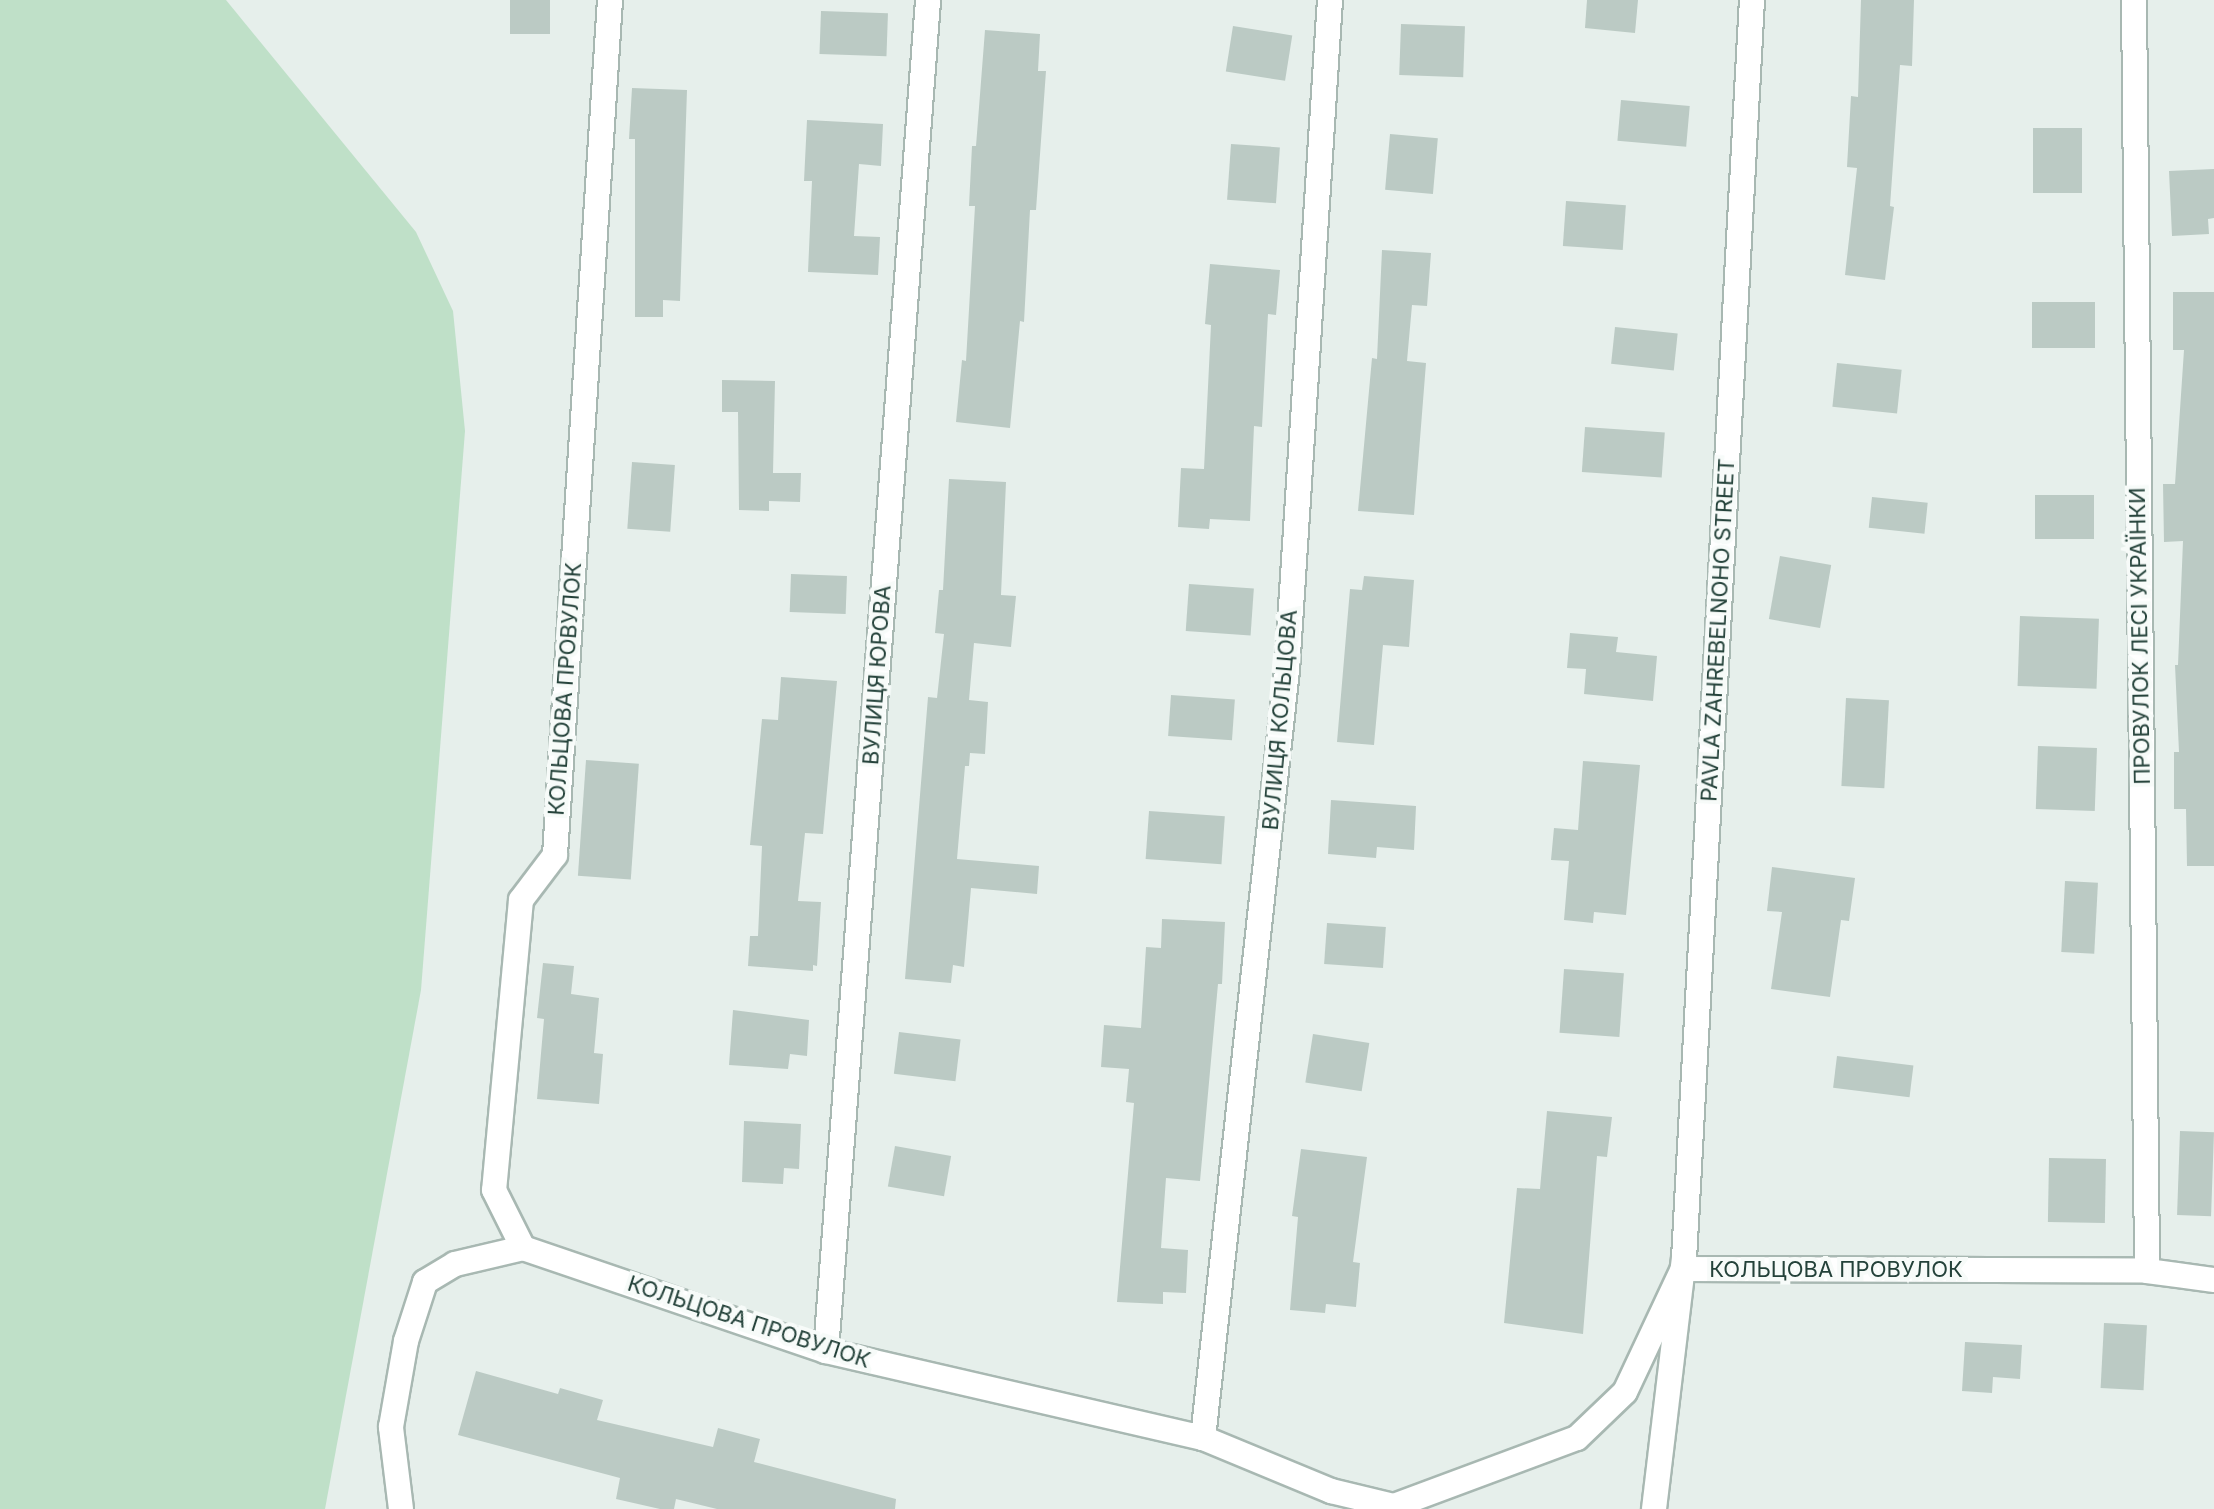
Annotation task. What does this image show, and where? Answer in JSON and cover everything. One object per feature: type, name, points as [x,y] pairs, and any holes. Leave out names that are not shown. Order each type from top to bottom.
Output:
[{"type":"street","name":"КОЛЬЦОВА ПРОВУЛОК","points":[[610,0],[555,855],[521,900],[494,1190],[523,1248],[826,1351],[1203,1438],[1331,1491],[1394,1506],[1577,1438],[1625,1392],[1683,1264],[2147,1271],[2214,1280]]},
{"type":"street","name":"ВУЛИЦЯ ЮРОВА","points":[[826,1351],[928,0]]},
{"type":"street","name":"ВУЛИЦЯ КОЛЬЦОВА","points":[[1203,1438],[1287,670],[1330,0]]},
{"type":"street","name":"PAVLA ZAHREBELNOHO STREET","points":[[1654,1509],[1683,1264],[1752,0]]},
{"type":"street","name":"ПРОВУЛОК ЛЕСІ УКРАЇНКИ","points":[[2134,0],[2147,1271]]},
{"type":"street","points":[[401,1509],[391,1427],[406,1341],[425,1282],[455,1264],[523,1248]]},
{"type":"green space","points":[[0,0],[226,0],[416,232],[453,311],[465,431],[421,990],[325,1509],[0,1509]]},
{"type":"building","points":[[510,0],[550,0],[550,34],[510,34]]},
{"type":"building","points":[[1587,0],[1638,0],[1635,33],[1585,28]]},
{"type":"building","points":[[1861,0],[1914,0],[1912,66],[1900,65],[1890,206],[1894,207],[1885,280],[1845,275],[1857,168],[1847,167],[1851,96],[1858,97]]},
{"type":"building","points":[[821,11],[888,13],[886,56],[819,54]]},
{"type":"building","points":[[1401,24],[1465,26],[1463,77],[1399,75]]},
{"type":"building","points":[[1233,26],[1292,35],[1285,81],[1226,71]]},
{"type":"building","points":[[985,30],[1040,34],[1038,71],[1046,71],[1036,210],[1030,210],[1024,322],[1020,321],[1010,428],[956,422],[962,360],[966,361],[975,206],[969,206],[972,146],[976,146]]},
{"type":"building","points":[[632,88],[687,90],[680,301],[663,300],[663,317],[635,317],[635,139],[629,139]]},
{"type":"building","points":[[1621,100],[1690,106],[1686,147],[1617,141]]},
{"type":"building","points":[[807,120],[883,124],[881,166],[859,164],[854,236],[880,237],[878,275],[808,272],[812,181],[804,181]]},
{"type":"building","points":[[2033,128],[2082,128],[2082,193],[2033,193]]},
{"type":"building","points":[[1390,134],[1438,138],[1433,194],[1385,190]]},
{"type":"building","points":[[1231,144],[1280,147],[1276,203],[1227,200]]},
{"type":"building","points":[[2214,169],[2214,218],[2208,219],[2209,234],[2172,236],[2169,171]]},
{"type":"building","points":[[1566,201],[1626,205],[1623,250],[1563,246]]},
{"type":"building","points":[[1382,250],[1431,253],[1427,306],[1412,305],[1407,361],[1426,363],[1414,515],[1358,511],[1372,358],[1377,359]]},
{"type":"building","points":[[1210,264],[1280,270],[1276,315],[1268,314],[1262,427],[1254,426],[1250,521],[1210,519],[1209,529],[1178,527],[1181,468],[1204,469],[1211,325],[1205,324]]},
{"type":"building","points":[[2173,292],[2214,292],[2214,866],[2187,866],[2186,809],[2174,809],[2174,752],[2179,752],[2175,665],[2178,665],[2183,541],[2164,542],[2163,484],[2175,484],[2184,350],[2173,350]]},
{"type":"building","points":[[2032,302],[2095,302],[2095,348],[2032,348]]},
{"type":"building","points":[[1615,327],[1678,334],[1674,370],[1611,364]]},
{"type":"building","points":[[1837,363],[1902,370],[1897,414],[1832,407]]},
{"type":"building","points":[[722,380],[775,381],[773,473],[801,473],[800,502],[769,501],[769,511],[739,510],[738,412],[722,412]]},
{"type":"building","points":[[1585,427],[1665,433],[1662,477],[1582,472]]},
{"type":"building","points":[[632,462],[675,465],[670,532],[627,529]]},
{"type":"building","points":[[949,479],[1006,482],[1001,595],[1016,596],[1011,647],[974,643],[969,700],[988,702],[985,754],[970,753],[969,766],[965,766],[957,859],[1039,866],[1037,894],[971,888],[964,967],[953,965],[951,983],[905,979],[928,697],[937,698],[944,634],[935,633],[939,590],[943,590]]},
{"type":"building","points":[[2035,495],[2094,495],[2094,539],[2035,539]]},
{"type":"building","points":[[1872,497],[1928,503],[1924,534],[1869,528]]},
{"type":"building","points":[[1780,556],[1831,565],[1820,628],[1769,619]]},
{"type":"building","points":[[791,574],[847,576],[846,614],[790,612]]},
{"type":"building","points":[[1364,576],[1414,580],[1409,647],[1383,645],[1374,745],[1337,742],[1350,589],[1362,590]]},
{"type":"building","points":[[1189,584],[1254,589],[1251,635],[1186,631]]},
{"type":"building","points":[[2020,616],[2099,619],[2097,689],[2018,686]]},
{"type":"building","points":[[1570,633],[1618,637],[1616,652],[1657,656],[1653,701],[1584,694],[1586,669],[1567,668]]},
{"type":"building","points":[[781,677],[837,681],[823,834],[805,833],[798,901],[821,902],[817,966],[813,965],[813,971],[748,966],[750,936],[758,936],[762,846],[750,845],[762,719],[778,720]]},
{"type":"building","points":[[1171,695],[1235,699],[1232,740],[1168,736]]},
{"type":"building","points":[[1846,698],[1889,700],[1884,788],[1841,786]]},
{"type":"building","points":[[2038,746],[2097,748],[2095,811],[2036,809]]},
{"type":"building","points":[[586,760],[639,764],[631,879],[578,876]]},
{"type":"building","points":[[1583,761],[1640,765],[1626,915],[1594,912],[1593,923],[1564,920],[1569,861],[1551,860],[1554,828],[1578,830]]},
{"type":"building","points":[[1331,800],[1416,806],[1414,850],[1377,847],[1376,858],[1328,854]]},
{"type":"building","points":[[1149,811],[1225,816],[1221,864],[1146,859]]},
{"type":"building","points":[[1772,867],[1855,878],[1849,921],[1841,920],[1830,997],[1771,989],[1782,912],[1767,911]]},
{"type":"building","points":[[2065,881],[2098,883],[2094,954],[2061,952]]},
{"type":"building","points":[[1162,919],[1225,922],[1222,984],[1218,984],[1200,1181],[1166,1178],[1161,1248],[1188,1250],[1186,1293],[1163,1292],[1163,1304],[1117,1302],[1134,1103],[1126,1102],[1129,1069],[1101,1067],[1104,1025],[1141,1028],[1146,947],[1161,948]]},
{"type":"building","points":[[1327,923],[1386,927],[1383,968],[1324,964]]},
{"type":"building","points":[[543,963],[574,966],[571,994],[599,998],[594,1053],[603,1054],[599,1104],[537,1099],[544,1019],[537,1018]]},
{"type":"building","points":[[1564,969],[1624,973],[1619,1037],[1560,1033]]},
{"type":"building","points":[[733,1010],[809,1020],[807,1056],[790,1054],[788,1069],[729,1065]]},
{"type":"building","points":[[899,1032],[961,1040],[955,1081],[894,1074]]},
{"type":"building","points":[[1313,1034],[1369,1043],[1362,1091],[1305,1082]]},
{"type":"building","points":[[1837,1056],[1913,1065],[1910,1097],[1833,1088]]},
{"type":"building","points":[[1547,1111],[1612,1117],[1607,1157],[1597,1156],[1583,1334],[1504,1323],[1517,1188],[1540,1189]]},
{"type":"building","points":[[744,1121],[801,1124],[799,1169],[784,1168],[783,1184],[742,1182]]},
{"type":"building","points":[[2180,1131],[2214,1132],[2211,1216],[2177,1215]]},
{"type":"building","points":[[895,1146],[951,1156],[944,1196],[888,1186]]},
{"type":"building","points":[[1301,1149],[1367,1157],[1353,1262],[1360,1263],[1356,1307],[1326,1304],[1325,1313],[1290,1310],[1298,1217],[1292,1216]]},
{"type":"building","points":[[2049,1158],[2106,1159],[2105,1223],[2048,1222]]},
{"type":"building","points":[[2104,1323],[2147,1325],[2144,1390],[2101,1388]]},
{"type":"building","points":[[1965,1342],[2022,1345],[2020,1379],[1993,1377],[1992,1393],[1962,1391]]},
{"type":"building","points":[[476,1371],[558,1394],[560,1388],[603,1400],[597,1420],[713,1447],[718,1428],[760,1439],[754,1462],[896,1499],[895,1509],[717,1509],[676,1499],[674,1509],[660,1509],[616,1499],[620,1478],[458,1435]]}]
